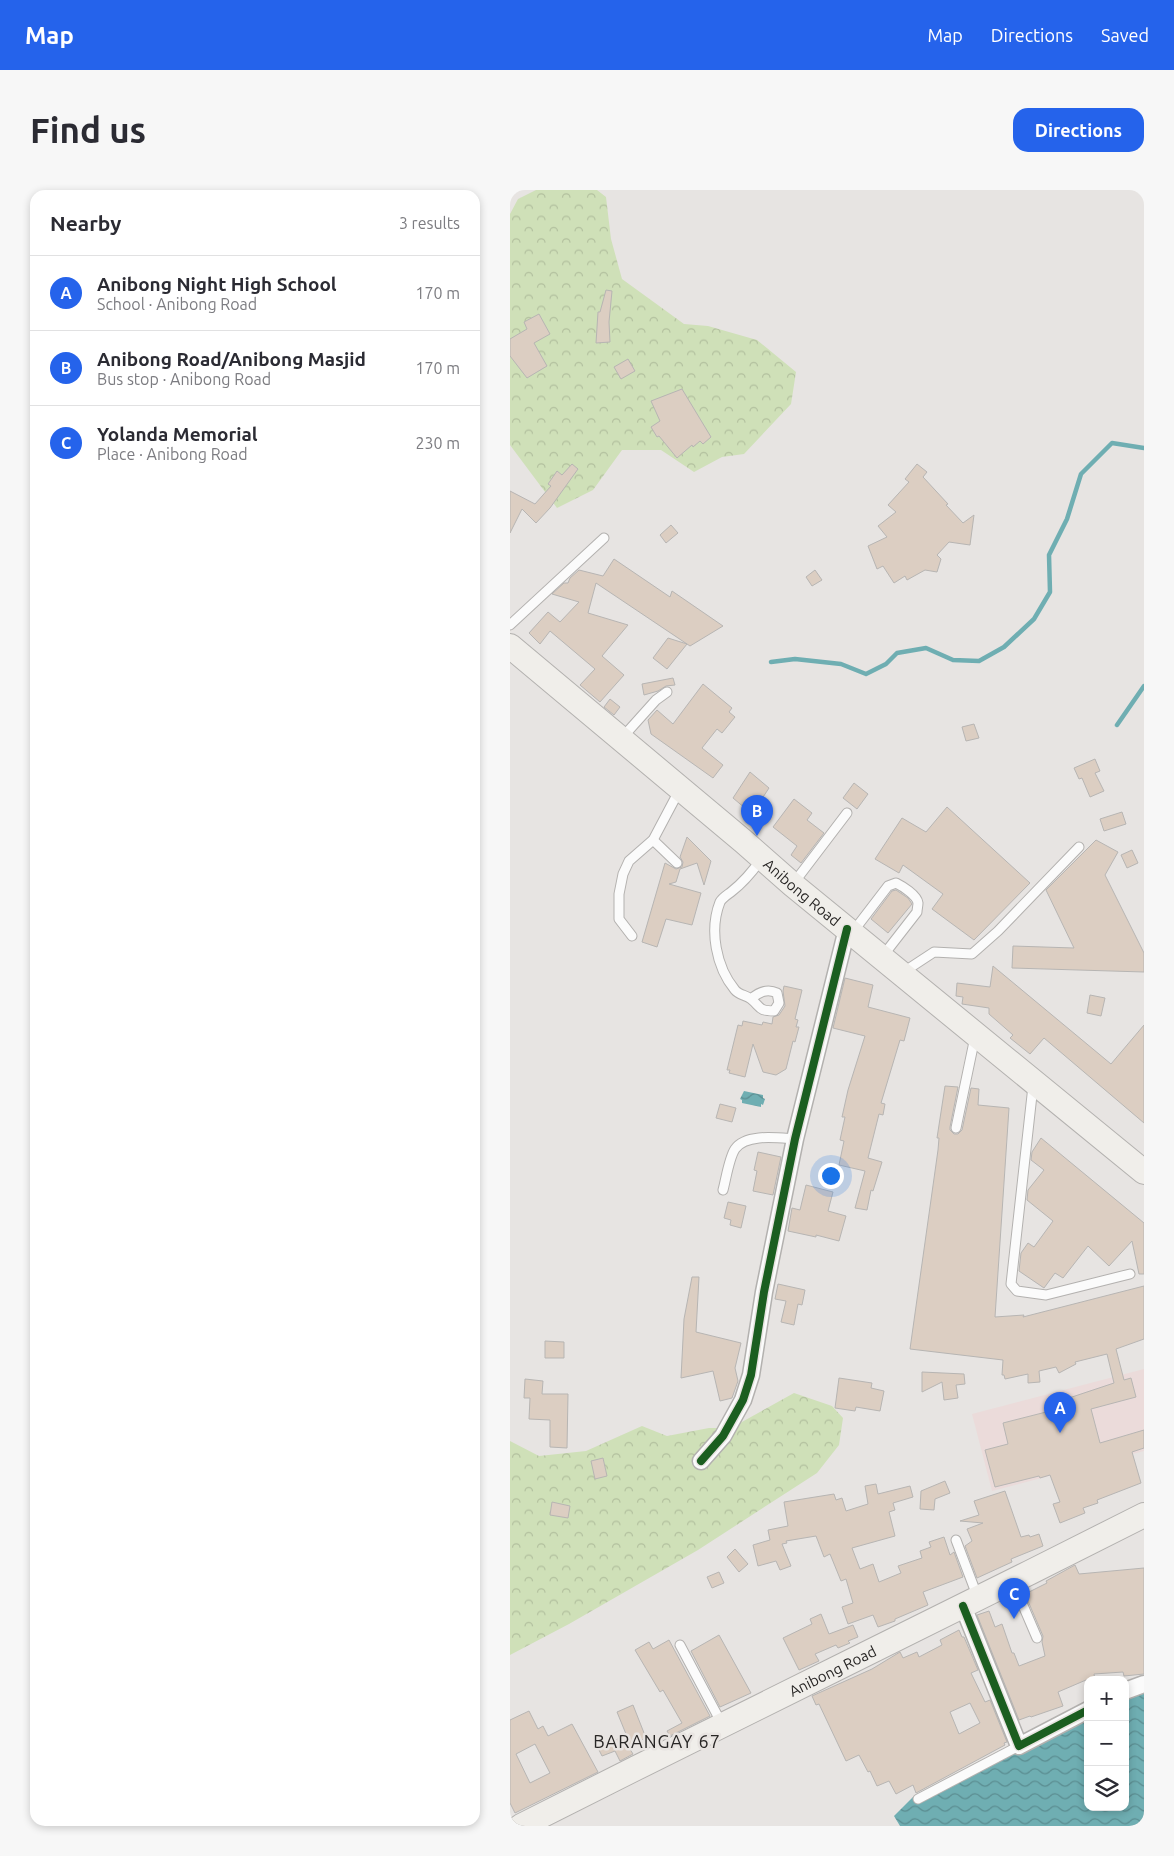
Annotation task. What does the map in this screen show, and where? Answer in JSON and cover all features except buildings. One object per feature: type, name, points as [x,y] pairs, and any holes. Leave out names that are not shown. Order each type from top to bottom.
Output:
[{"type":"main road","name":"Anibong Road","points":[[510,646],[793,885],[1144,1172]]},
{"type":"main road","name":"Anibong Road","points":[[521,1826],[1144,1515]]},
{"type":"street","points":[[700,1461],[726,1430],[742,1400],[751,1375],[764,1292],[795,1139],[849,931]]},
{"type":"street","points":[[970,1602],[1019,1746],[1084,1712]]},
{"type":"street","points":[[1129,1690],[1144,1684]]},
{"type":"lane","points":[[510,625],[604,538]]},
{"type":"lane","points":[[621,739],[656,700],[666,692]]},
{"type":"lane","points":[[632,936],[618,919],[619,894],[623,874],[629,861],[653,840],[680,788]]},
{"type":"lane","points":[[793,885],[847,813]]},
{"type":"lane","points":[[653,840],[677,863]]},
{"type":"lane","points":[[902,973],[934,952],[972,954],[998,931],[1079,847]]},
{"type":"lane","points":[[751,999],[736,992],[724,973],[716,946],[715,922],[721,900],[744,881],[763,858]]},
{"type":"lane","points":[[849,931],[888,886],[896,883],[901,886],[916,899],[918,903],[917,912],[882,957]]},
{"type":"lane","points":[[956,1128],[976,1034]]},
{"type":"lane","points":[[1034,1082],[1011,1284],[1017,1291],[1046,1295],[1130,1274]]},
{"type":"lane","points":[[722,1190],[735,1149],[742,1143],[751,1139],[795,1139]]},
{"type":"lane","points":[[956,1540],[970,1602]]},
{"type":"lane","points":[[1013,1581],[1037,1638]]},
{"type":"lane","points":[[680,1645],[722,1724]]},
{"type":"lane","points":[[918,1799],[1019,1746]]},
{"type":"shaded area","points":[[1144,1369],[1144,1451],[992,1491],[972,1414]]},
{"type":"green space","points":[[536,190],[597,190],[606,197],[611,239],[622,279],[684,324],[708,326],[757,340],[796,372],[791,404],[744,454],[722,457],[694,472],[661,450],[622,450],[593,490],[557,508],[510,445],[510,214],[518,199]]},
{"type":"green space","points":[[794,1393],[832,1406],[843,1418],[839,1445],[817,1473],[698,1550],[569,1624],[510,1655],[510,1441],[539,1456],[586,1451],[642,1426],[667,1436],[709,1428],[731,1428]]},
{"type":"water","points":[[744,1091],[763,1095],[765,1099],[763,1105],[761,1104],[761,1107],[742,1103],[740,1099]]},
{"type":"water","points":[[1144,1692],[1144,1826],[900,1826],[894,1816],[913,1797],[918,1803],[1084,1718],[1084,1811],[1129,1811],[1129,1698]]},
{"type":"waterway","points":[[771,662],[795,659],[841,664],[866,674],[886,664],[897,653],[926,648],[953,660],[979,661],[1004,647],[1034,619],[1050,592],[1049,555],[1067,519],[1081,474],[1112,443],[1144,448]]},
{"type":"waterway","points":[[1117,725],[1144,686]]},
{"type":"cycle path","points":[[701,1461],[723,1436],[743,1400],[751,1375],[764,1292],[795,1139],[847,929]]},
{"type":"cycle path","points":[[963,1606],[1019,1746],[1084,1712]]},
{"type":"place","name":"Anibong Road/Anibong Masjid","points":[[757,836]]},
{"type":"place","name":"Anibong Night High School","points":[[1060,1433]]},
{"type":"place","name":"Yolanda Memorial","points":[[1014,1619]]},
{"type":"district","name":"BARANGAY 67","points":[[657,1741]]}]
